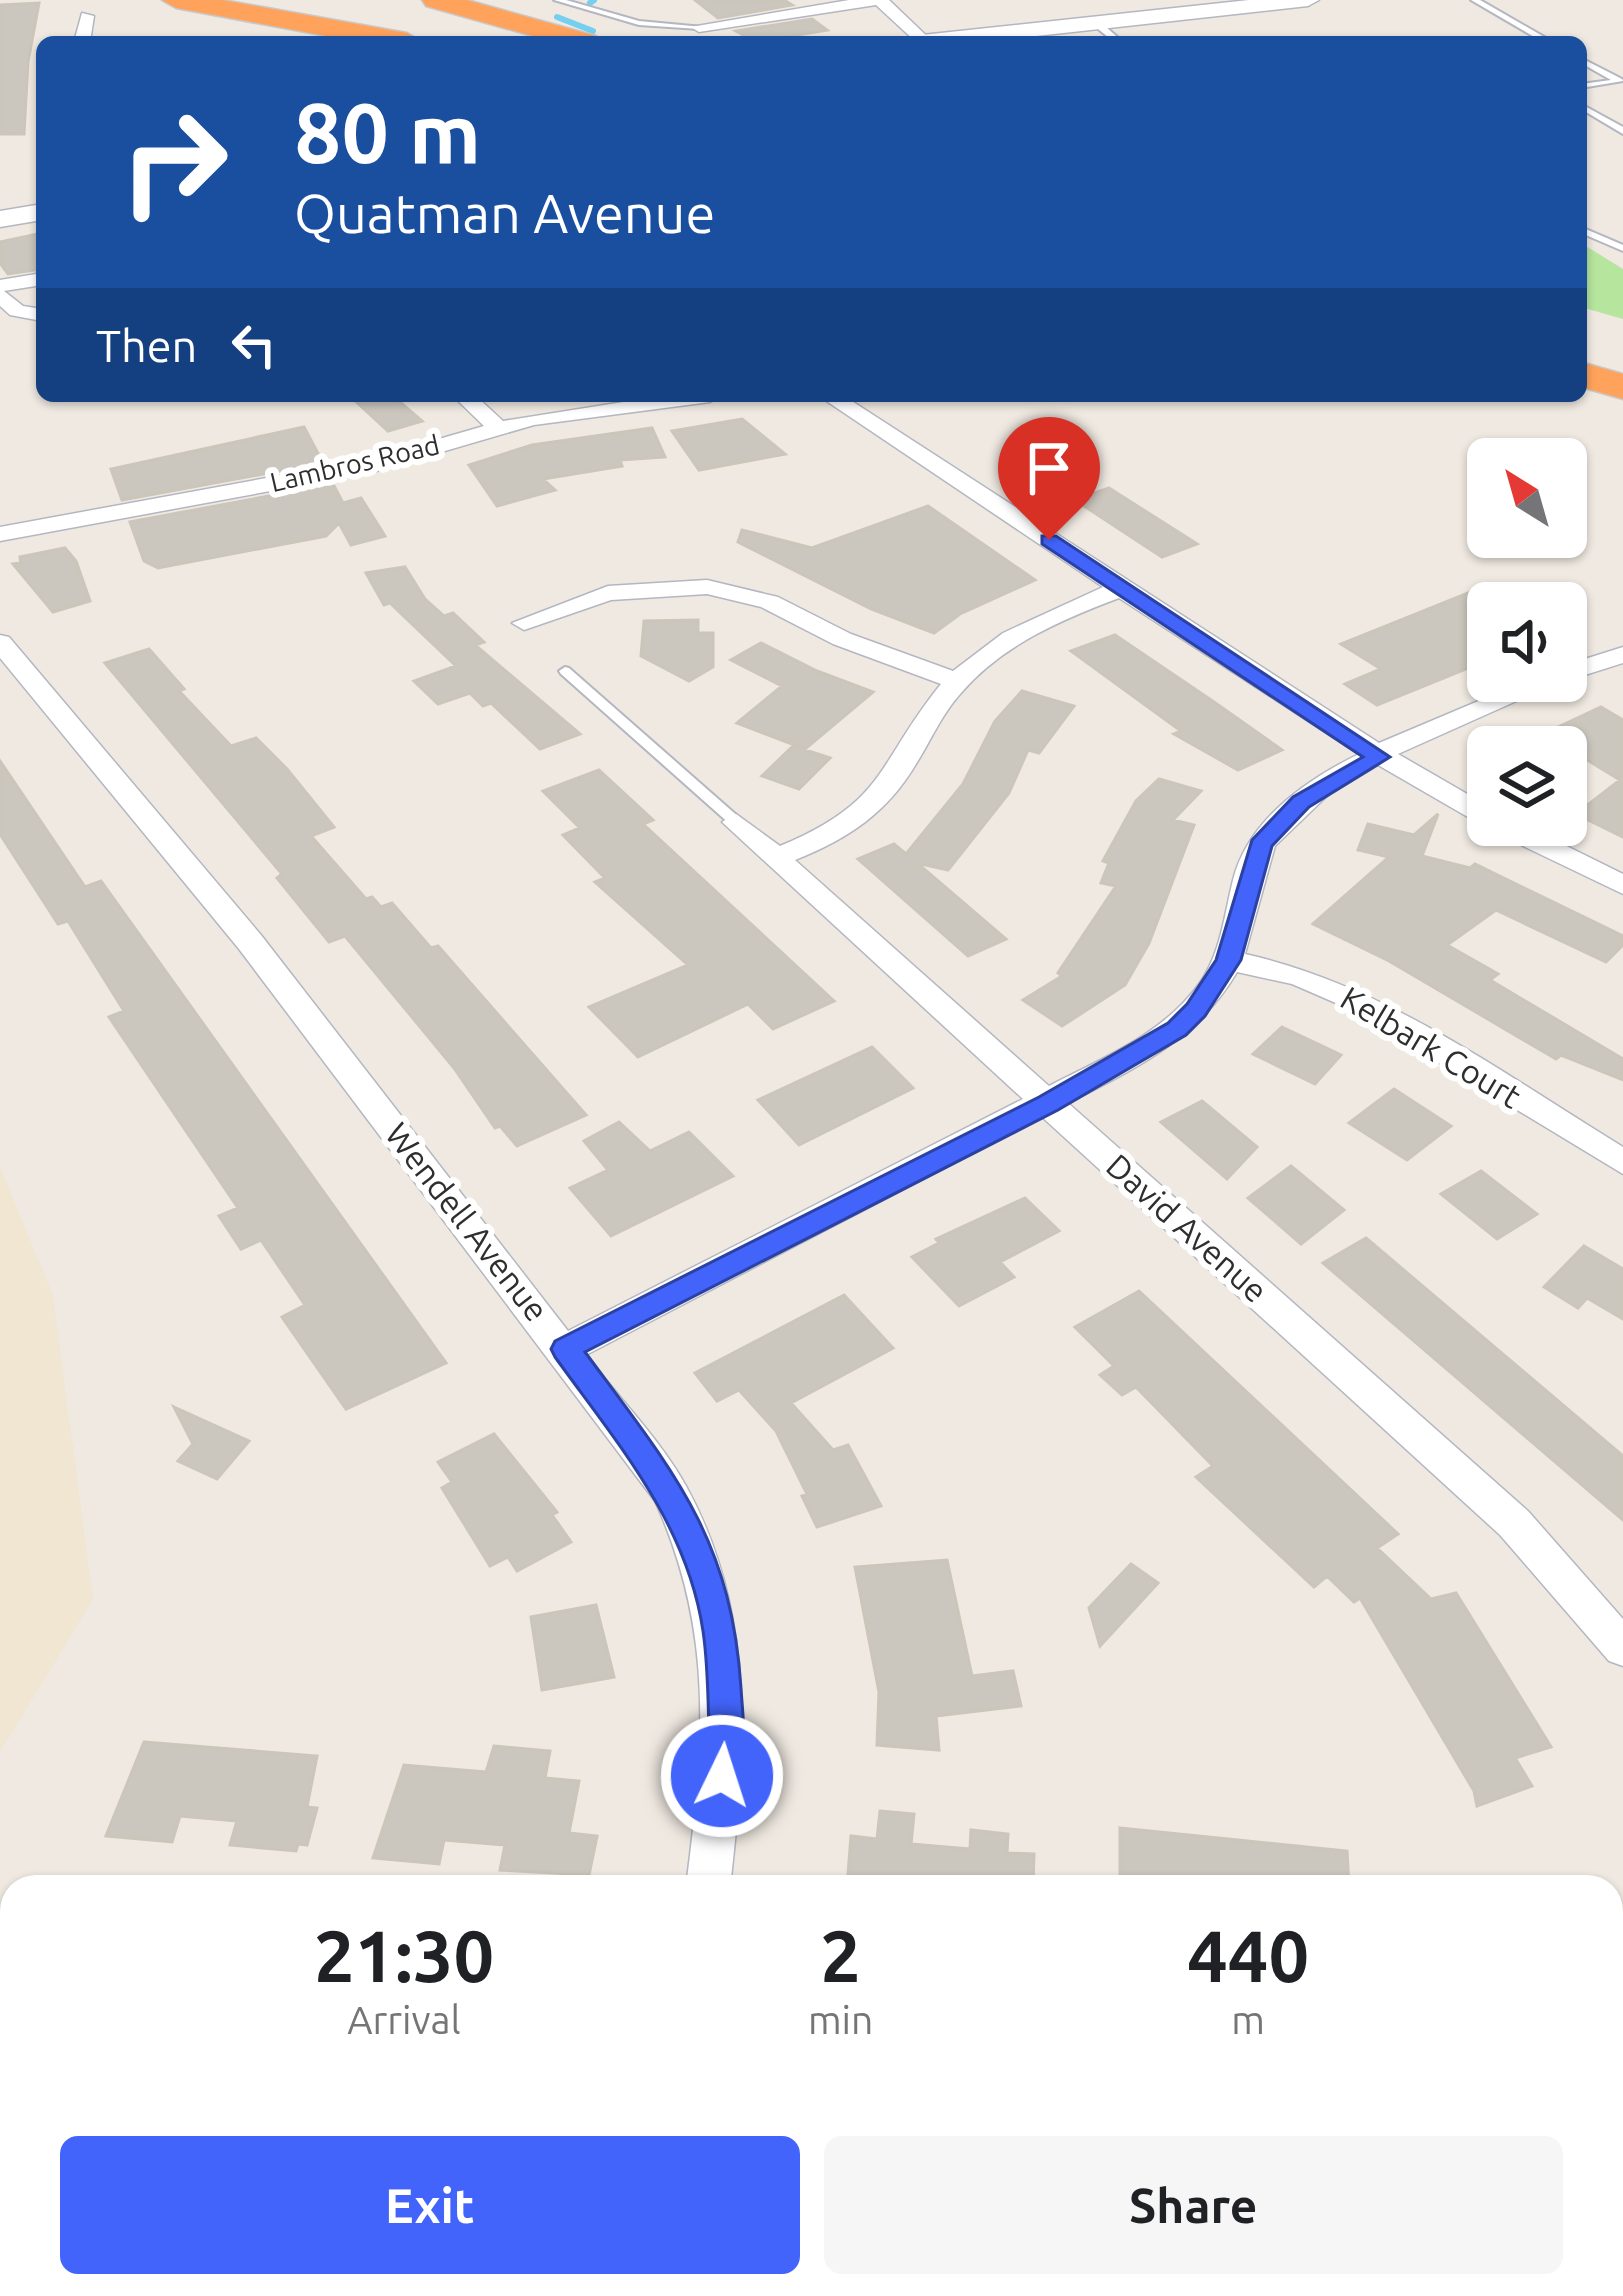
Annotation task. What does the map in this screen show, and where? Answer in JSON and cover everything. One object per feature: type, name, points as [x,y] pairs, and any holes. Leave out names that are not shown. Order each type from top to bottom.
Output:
[{"type":"highway","points":[[176,0],[377,36]]},
{"type":"highway","points":[[206,0],[382,36]]},
{"type":"highway","points":[[436,0],[565,36]]},
{"type":"highway","points":[[1587,376],[1623,387]]},
{"type":"main road","points":[[975,36],[1308,0]]},
{"type":"main road","points":[[0,219],[36,213]]},
{"type":"street","points":[[699,27],[879,0],[917,36]]},
{"type":"street","points":[[83,36],[87,16]]},
{"type":"street","points":[[0,286],[36,280]]},
{"type":"street","points":[[0,296],[16,311],[36,314]]},
{"type":"street","points":[[471,402],[499,427]]},
{"type":"street","name":"Lambros Road","points":[[0,534],[373,465],[565,412],[656,402]]},
{"type":"street","points":[[839,402],[1379,757],[1467,805]]},
{"type":"street","points":[[524,623],[608,593],[707,587],[769,602],[860,646],[957,681]]},
{"type":"street","points":[[776,857],[820,840],[873,805],[957,681],[1012,637],[1122,588]]},
{"type":"street","name":"Wendell Avenue","points":[[0,642],[250,942],[566,1349],[670,1492],[711,1586],[725,1682],[727,1739],[710,1875]]},
{"type":"street","points":[[1587,666],[1623,655]]},
{"type":"street","points":[[566,1349],[1048,1103],[1177,1029],[1196,1010],[1228,960],[1261,844],[1301,802],[1379,757],[1501,702]]},
{"type":"street","name":"David Avenue","points":[[736,822],[1514,1523],[1623,1648]]},
{"type":"street","points":[[1544,846],[1623,885]]},
{"type":"street","name":"Kelbark Court","points":[[1228,960],[1300,976],[1363,1003],[1623,1162]]},
{"type":"lane","points":[[558,0],[639,23],[699,27]]},
{"type":"lane","points":[[1475,0],[1538,36]]},
{"type":"lane","points":[[1095,22],[1112,36]]},
{"type":"lane","points":[[1587,63],[1619,81],[1587,85]]},
{"type":"lane","points":[[1587,110],[1623,131]]},
{"type":"lane","points":[[1587,233],[1623,248]]},
{"type":"lane","points":[[565,671],[736,822]]},
{"type":"shaded area","points":[[0,1167],[53,1296],[93,1599],[0,1752]]},
{"type":"green space","points":[[1587,247],[1623,269],[1623,319],[1587,309]]},
{"type":"building","points":[[695,0],[784,0],[792,5],[718,18]]},
{"type":"building","points":[[39,3],[28,62],[24,134],[0,134],[0,5]]},
{"type":"building","points":[[812,19],[827,30],[792,36],[745,36],[736,31]]},
{"type":"building","points":[[36,234],[36,270],[8,274],[0,263],[0,242]]},
{"type":"building","points":[[357,402],[400,402],[422,421],[388,431]]},
{"type":"building","points":[[742,419],[785,454],[699,470],[672,431]]},
{"type":"building","points":[[304,427],[323,463],[122,500],[111,469]]},
{"type":"building","points":[[652,428],[665,457],[620,460],[622,466],[543,479],[555,490],[497,506],[469,465],[532,445]]},
{"type":"building","points":[[333,484],[343,503],[361,498],[385,536],[351,545],[339,523],[326,536],[158,568],[144,561],[130,522]]},
{"type":"building","points":[[1109,488],[1197,544],[1162,557],[1075,500]]},
{"type":"building","points":[[928,506],[1035,580],[960,614],[934,633],[871,609],[738,542],[742,530],[812,548]]},
{"type":"building","points":[[65,548],[76,561],[90,601],[53,612],[13,564],[21,563],[20,557]]},
{"type":"building","points":[[405,567],[425,599],[444,616],[453,613],[484,642],[475,645],[580,734],[540,749],[491,703],[483,706],[470,693],[438,704],[414,681],[456,666],[390,603],[384,605],[366,573]]},
{"type":"building","points":[[1467,593],[1467,669],[1377,705],[1345,684],[1381,669],[1341,644]]},
{"type":"building","points":[[698,620],[698,633],[713,633],[713,667],[689,681],[641,656],[644,621]]},
{"type":"building","points":[[1115,635],[1282,750],[1238,770],[1174,734],[1181,731],[1071,651]]},
{"type":"building","points":[[761,643],[873,692],[805,749],[737,723],[782,686],[731,660]]},
{"type":"building","points":[[149,649],[184,689],[179,691],[231,746],[256,738],[287,769],[334,827],[311,836],[366,899],[372,897],[381,907],[392,903],[431,948],[438,946],[586,1115],[517,1146],[500,1126],[495,1128],[454,1068],[345,936],[329,942],[277,878],[282,874],[105,663]]},
{"type":"building","points":[[1022,691],[1074,706],[1039,753],[1028,750],[1009,793],[948,870],[917,863],[1006,939],[968,956],[858,859],[894,844],[906,854],[963,784],[995,721]]},
{"type":"building","points":[[1601,707],[1623,720],[1623,837],[1587,819],[1587,806],[1620,780],[1587,760],[1587,726],[1560,726]]},
{"type":"building","points":[[793,746],[830,758],[799,789],[762,776]]},
{"type":"building","points":[[0,761],[85,887],[101,881],[446,1363],[346,1409],[282,1317],[305,1305],[261,1240],[241,1249],[219,1216],[238,1208],[109,1017],[124,1011],[68,921],[58,924],[0,834]]},
{"type":"building","points":[[599,770],[653,820],[643,824],[834,1001],[773,1029],[748,1004],[638,1057],[589,1007],[688,965],[595,882],[605,878],[563,835],[580,828],[543,791]]},
{"type":"building","points":[[1159,779],[1201,791],[1173,820],[1194,825],[1149,943],[1125,985],[1062,1026],[1023,1000],[1062,976],[1058,973],[1116,886],[1101,883],[1109,863],[1103,861],[1136,801]]},
{"type":"building","points":[[1438,814],[1422,856],[1470,868],[1475,864],[1623,936],[1623,945],[1606,962],[1496,910],[1447,945],[1498,974],[1490,980],[1623,1059],[1623,1080],[1561,1055],[1556,1059],[1389,961],[1313,924],[1389,857],[1358,850],[1368,824],[1414,835]]},
{"type":"building","points":[[1282,1027],[1341,1055],[1315,1084],[1253,1054]]},
{"type":"building","points":[[872,1047],[913,1088],[799,1145],[758,1100]]},
{"type":"building","points":[[1394,1089],[1451,1126],[1407,1160],[1349,1123]]},
{"type":"building","points":[[1202,1101],[1257,1147],[1227,1179],[1161,1122]]},
{"type":"building","points":[[619,1122],[650,1151],[689,1132],[733,1176],[611,1236],[570,1188],[608,1170],[584,1141]]},
{"type":"building","points":[[1291,1166],[1344,1210],[1301,1244],[1248,1198]]},
{"type":"building","points":[[1481,1171],[1537,1214],[1497,1239],[1441,1194]]},
{"type":"building","points":[[1025,1198],[1059,1231],[1000,1262],[1014,1277],[959,1306],[912,1257],[939,1243],[936,1239]]},
{"type":"building","points":[[1366,1238],[1623,1456],[1623,1520],[1323,1263]]},
{"type":"building","points":[[1584,1246],[1623,1269],[1623,1319],[1587,1298],[1578,1308],[1544,1287]]},
{"type":"building","points":[[1139,1291],[1398,1534],[1377,1548],[1431,1599],[1456,1593],[1551,1747],[1515,1758],[1532,1786],[1477,1806],[1474,1791],[1360,1598],[1354,1602],[1327,1576],[1314,1587],[1196,1477],[1213,1466],[1136,1387],[1122,1395],[1100,1375],[1114,1366],[1075,1327]]},
{"type":"building","points":[[844,1295],[893,1348],[791,1403],[833,1450],[848,1445],[881,1506],[817,1527],[802,1496],[807,1494],[776,1431],[739,1390],[717,1401],[695,1373]]},
{"type":"building","points":[[174,1407],[249,1441],[217,1479],[178,1461],[193,1444]]},
{"type":"building","points":[[494,1434],[557,1512],[552,1515],[571,1542],[517,1571],[508,1557],[490,1566],[442,1488],[452,1482],[438,1462]]},
{"type":"building","points":[[947,1560],[972,1676],[1013,1671],[1021,1706],[936,1716],[939,1750],[877,1745],[879,1692],[855,1567]]},
{"type":"building","points":[[1131,1564],[1158,1583],[1100,1646],[1089,1608]]},
{"type":"building","points":[[596,1605],[614,1677],[542,1690],[531,1617]]},
{"type":"building","points":[[144,1742],[317,1756],[307,1807],[317,1808],[307,1845],[298,1844],[296,1851],[230,1845],[237,1821],[180,1816],[172,1842],[106,1836]]},
{"type":"building","points":[[494,1746],[550,1751],[545,1778],[579,1781],[569,1833],[597,1836],[589,1875],[500,1870],[505,1845],[444,1840],[439,1864],[373,1858],[404,1765],[486,1772]]},
{"type":"building","points":[[880,1811],[914,1814],[911,1844],[970,1849],[971,1830],[1008,1834],[1007,1853],[1034,1854],[1033,1875],[848,1875],[851,1836],[877,1839]]},
{"type":"building","points":[[1120,1828],[1347,1851],[1348,1875],[1120,1875]]},
{"type":"waterway","points":[[590,3],[594,0]]},
{"type":"waterway","points":[[557,17],[593,31]]},
{"type":"route","points":[[722,1776],[727,1739],[721,1636],[711,1586],[693,1535],[670,1492],[566,1349],[1048,1103],[1177,1029],[1213,988],[1228,960],[1261,844],[1301,802],[1379,757],[1049,540]]}]
